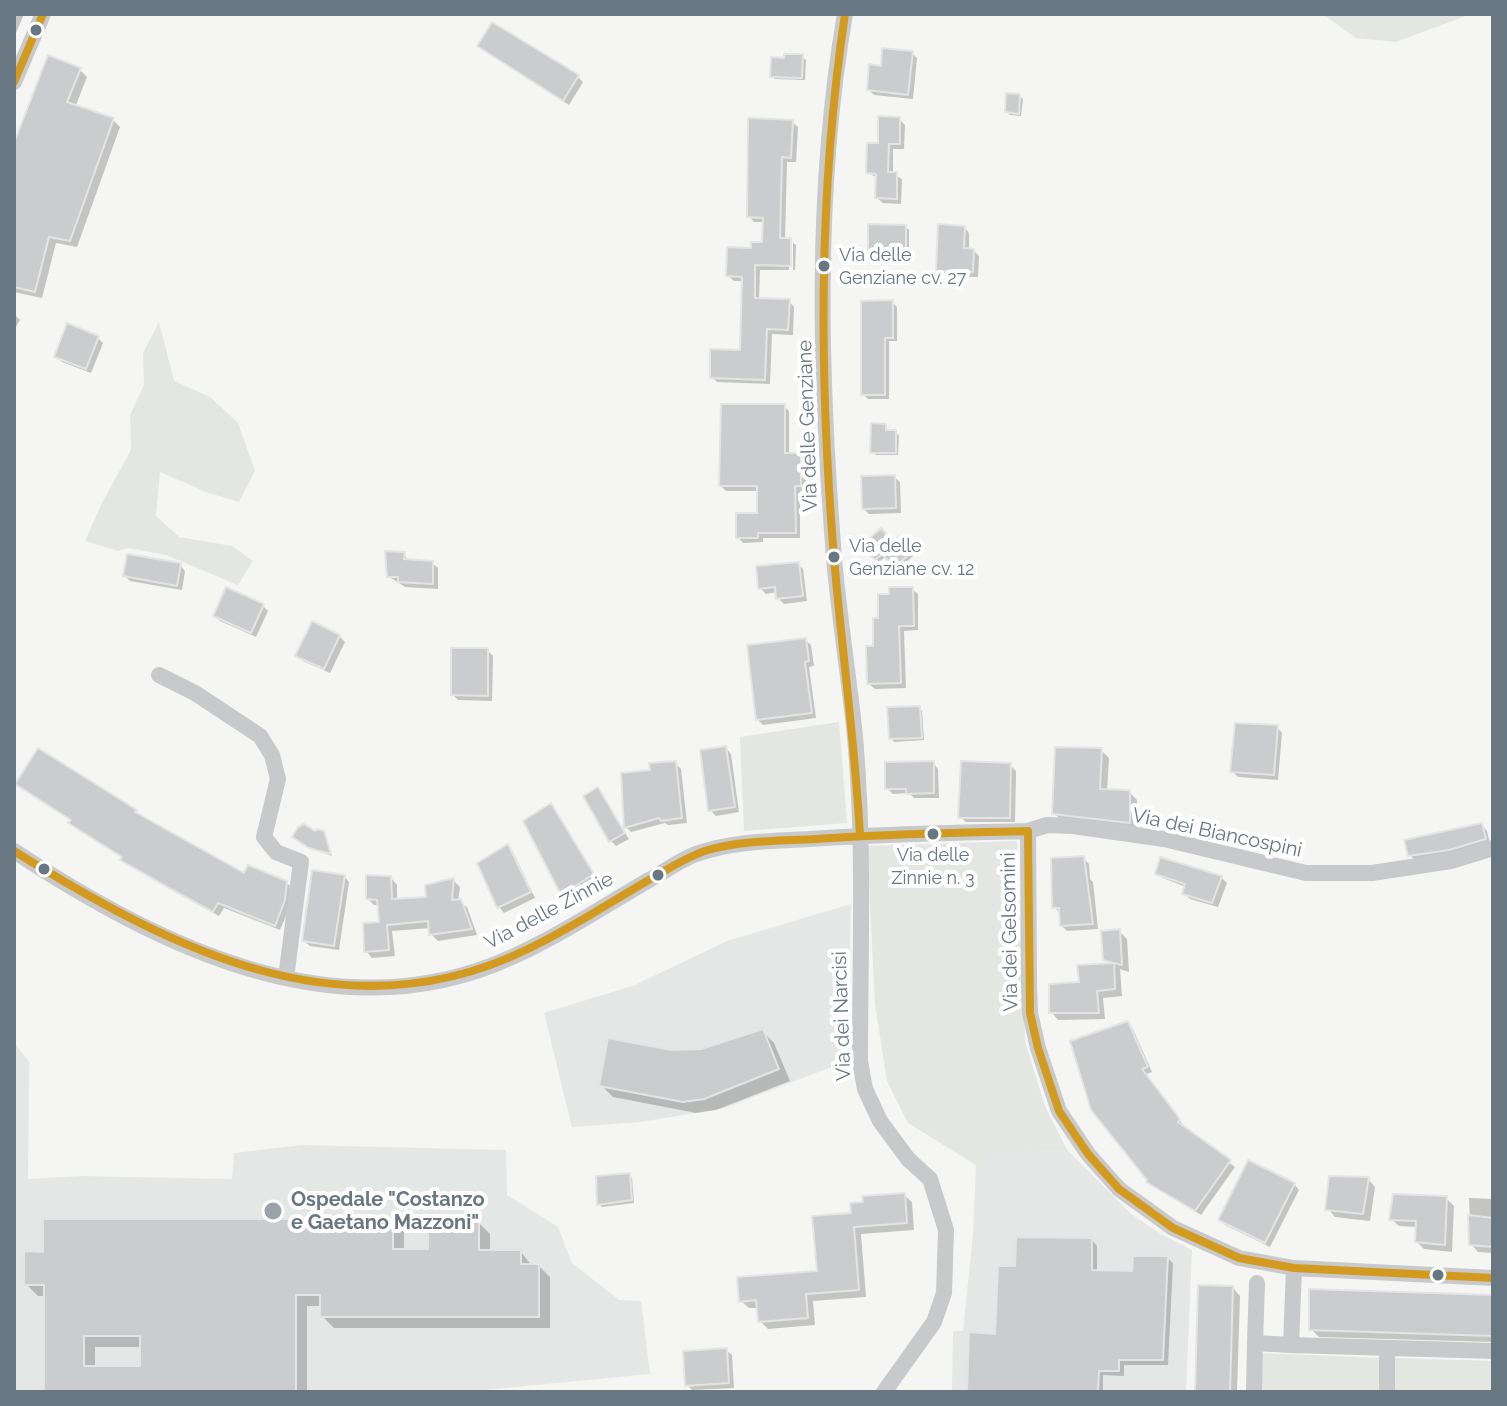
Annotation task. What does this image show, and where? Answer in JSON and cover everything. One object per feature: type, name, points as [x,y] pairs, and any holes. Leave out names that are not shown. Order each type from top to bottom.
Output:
[{"type":"street","points":[[14,82],[43,14]]},
{"type":"street","name":"Via delle Genziane","points":[[845,14],[828,159],[824,262],[825,396],[834,558],[854,728],[860,836]]},
{"type":"street","points":[[159,675],[195,693],[260,736],[272,755],[278,779],[264,837],[276,852],[301,862],[286,978]]},
{"type":"street","name":"Via dei Biancospini","points":[[1028,831],[1047,825],[1164,839],[1306,873],[1372,873],[1451,861],[1493,848]]},
{"type":"street","name":"Via delle Zinnie","points":[[14,851],[87,896],[175,943],[218,960],[286,978],[366,987],[415,986],[511,958],[695,854],[740,844],[860,836],[1028,831]]},
{"type":"street","name":"Via dei Gelsomini","points":[[1028,831],[1030,1013],[1038,1048],[1059,1111],[1088,1154],[1119,1189],[1173,1228],[1239,1258],[1294,1268],[1493,1278]]},
{"type":"street","name":"Via dei Narcisi","points":[[860,836],[860,1061],[865,1089],[880,1121],[908,1159],[930,1179],[946,1230],[944,1293],[934,1322],[884,1392]]},
{"type":"street","points":[[1291,1345],[1294,1268]]},
{"type":"street","points":[[1254,1392],[1257,1283]]},
{"type":"street","points":[[1255,1343],[1493,1351]]},
{"type":"street","points":[[1387,1348],[1387,1392]]},
{"type":"shaded area","points":[[1323,14],[1471,14],[1396,42],[1356,38]]},
{"type":"shaded area","points":[[159,322],[174,381],[210,397],[238,423],[255,471],[239,502],[160,472],[156,516],[179,537],[232,546],[253,561],[238,585],[166,555],[128,548],[118,551],[85,541],[131,450],[130,415],[144,385],[143,353]]},
{"type":"shaded area","points":[[839,722],[847,823],[744,831],[740,737]]},
{"type":"shaded area","points":[[1017,841],[1025,1042],[1045,1106],[1067,1150],[988,1152],[988,1166],[976,1165],[908,1123],[887,1081],[875,1004],[867,846]]},
{"type":"shaded area","points":[[851,904],[847,1061],[725,1108],[641,1122],[572,1127],[544,1013],[635,985],[727,941]]},
{"type":"shaded area","name":"Ospedale \"Costanzo e Gaetano Mazzoni\"","points":[[14,1042],[29,1062],[28,1179],[82,1176],[232,1179],[234,1153],[303,1145],[506,1150],[507,1195],[558,1227],[572,1263],[619,1300],[641,1301],[650,1374],[464,1392],[14,1392]]},
{"type":"shaded area","points":[[1067,1150],[1131,1214],[1192,1250],[1186,1392],[952,1392],[953,1331],[963,1331],[973,1235],[976,1165],[988,1166],[987,1152]]},
{"type":"shaded area","points":[[1259,1353],[1382,1358],[1381,1392],[1258,1392]]},
{"type":"shaded area","points":[[1392,1358],[1493,1361],[1493,1392],[1391,1392]]},
{"type":"building","points":[[492,22],[579,75],[563,101],[477,46]]},
{"type":"building","points":[[882,48],[913,51],[908,95],[867,90],[869,64],[881,66]]},
{"type":"building","points":[[784,54],[803,54],[802,78],[770,77],[771,57],[784,58]]},
{"type":"building","points":[[48,55],[81,68],[67,102],[114,118],[70,241],[49,237],[35,292],[14,287],[14,143]]},
{"type":"building","points":[[1006,93],[1020,94],[1019,114],[1005,112]]},
{"type":"building","points":[[878,116],[900,117],[900,144],[889,144],[888,172],[897,172],[897,199],[875,198],[876,174],[866,173],[867,143],[878,143]]},
{"type":"building","points":[[748,118],[793,120],[791,158],[782,157],[780,238],[791,238],[791,266],[755,265],[755,298],[790,299],[788,330],[767,329],[765,380],[710,378],[710,349],[740,350],[742,277],[726,276],[727,247],[751,248],[751,242],[762,242],[763,218],[747,217]]},
{"type":"building","points":[[868,224],[906,225],[906,250],[868,250]]},
{"type":"building","points":[[938,224],[965,226],[964,248],[974,249],[973,272],[936,271]]},
{"type":"building","points":[[893,300],[893,338],[885,338],[885,395],[861,395],[861,301]]},
{"type":"building","points":[[67,323],[99,336],[86,369],[54,357]]},
{"type":"building","points":[[721,404],[785,404],[785,453],[801,453],[801,486],[795,486],[796,533],[758,533],[758,538],[736,538],[736,513],[757,513],[757,486],[719,486]]},
{"type":"building","points":[[871,423],[886,424],[886,430],[896,430],[896,453],[870,453]]},
{"type":"building","points":[[895,475],[896,508],[862,509],[861,476]]},
{"type":"building","points":[[881,528],[894,542],[900,535],[914,550],[894,568],[882,554],[875,560],[861,546]]},
{"type":"building","points":[[385,551],[405,552],[404,559],[433,561],[433,584],[398,582],[398,577],[387,577]]},
{"type":"building","points":[[127,554],[181,563],[177,586],[123,576]]},
{"type":"building","points":[[799,562],[803,596],[776,599],[775,587],[758,589],[756,566]]},
{"type":"building","points":[[226,587],[264,604],[251,633],[213,616]]},
{"type":"building","points":[[889,587],[913,587],[914,626],[899,626],[901,683],[867,684],[866,646],[873,646],[873,618],[878,618],[878,594],[889,594]]},
{"type":"building","points":[[312,621],[340,635],[324,669],[295,656]]},
{"type":"building","points":[[806,638],[809,661],[805,662],[812,713],[756,720],[747,645]]},
{"type":"building","points":[[451,648],[488,648],[488,696],[451,695]]},
{"type":"building","points":[[920,706],[922,738],[889,739],[887,707]]},
{"type":"building","points":[[1235,723],[1278,725],[1274,775],[1230,772]]},
{"type":"building","points":[[726,746],[735,807],[708,811],[700,750]]},
{"type":"building","points":[[1055,747],[1102,748],[1100,789],[1130,790],[1130,823],[1052,814]]},
{"type":"building","points":[[38,748],[137,810],[135,812],[244,873],[248,865],[287,881],[285,900],[275,926],[218,903],[213,912],[169,888],[120,860],[122,857],[68,823],[71,820],[15,784]]},
{"type":"building","points":[[676,761],[682,818],[661,821],[659,818],[624,828],[621,773],[650,770],[649,763]]},
{"type":"building","points":[[934,761],[934,793],[906,794],[906,789],[885,789],[885,762]]},
{"type":"building","points":[[961,761],[1011,763],[1010,818],[958,818]]},
{"type":"building","points":[[598,787],[625,833],[609,842],[583,796]]},
{"type":"building","points":[[551,803],[594,874],[561,895],[523,821]]},
{"type":"building","points":[[1482,823],[1486,839],[1449,850],[1408,856],[1404,840]]},
{"type":"building","points":[[304,824],[315,831],[324,831],[331,854],[309,848],[292,837]]},
{"type":"building","points":[[508,844],[531,892],[497,908],[477,863]]},
{"type":"building","points":[[1084,856],[1093,924],[1060,926],[1059,908],[1052,908],[1051,858]]},
{"type":"building","points":[[1160,857],[1222,876],[1212,903],[1182,894],[1185,884],[1155,874]]},
{"type":"building","points":[[312,870],[345,875],[334,946],[302,941]]},
{"type":"building","points":[[366,875],[391,876],[392,899],[426,897],[425,885],[454,878],[452,900],[461,899],[472,929],[429,935],[428,921],[387,925],[389,950],[364,952],[363,923],[379,922],[377,900],[366,899]]},
{"type":"building","points":[[1120,929],[1122,965],[1114,963],[1115,989],[1097,991],[1099,1013],[1049,1013],[1049,984],[1079,982],[1077,965],[1113,963],[1103,960],[1101,931]]},
{"type":"building","points":[[1128,1021],[1148,1067],[1142,1069],[1180,1119],[1178,1122],[1231,1160],[1195,1211],[1146,1182],[1091,1110],[1070,1041]]},
{"type":"building","points":[[763,1029],[779,1069],[704,1099],[683,1102],[599,1086],[608,1038],[671,1050],[701,1049]]},
{"type":"building","points":[[1248,1160],[1295,1183],[1265,1243],[1218,1220]]},
{"type":"building","points":[[630,1173],[632,1200],[597,1205],[596,1176]]},
{"type":"building","points":[[1329,1176],[1369,1177],[1363,1214],[1325,1210]]},
{"type":"building","points":[[905,1193],[907,1223],[854,1227],[859,1290],[806,1294],[808,1318],[758,1322],[756,1300],[739,1302],[737,1277],[817,1271],[812,1216],[851,1213],[850,1203],[863,1202],[862,1196]]},
{"type":"building","points":[[1393,1194],[1447,1196],[1445,1245],[1415,1242],[1416,1221],[1389,1220]]},
{"type":"building","points":[[1468,1215],[1493,1218],[1493,1247],[1469,1245]]},
{"type":"building","points":[[43,1219],[393,1219],[393,1249],[428,1249],[428,1220],[479,1220],[479,1250],[521,1250],[521,1264],[539,1264],[539,1317],[320,1317],[320,1295],[296,1295],[296,1392],[44,1392],[44,1285],[24,1285],[24,1251],[43,1252]],"holes":[[[84,1336],[140,1336],[140,1366],[84,1366]]]},
{"type":"building","points":[[1016,1237],[1092,1238],[1092,1270],[1132,1271],[1133,1256],[1168,1256],[1163,1360],[1119,1360],[1119,1371],[1099,1371],[1098,1392],[967,1392],[969,1332],[995,1334],[998,1266],[1015,1266]]},
{"type":"building","points":[[1198,1285],[1233,1286],[1230,1392],[1195,1392]]},
{"type":"building","points":[[1309,1289],[1493,1295],[1493,1336],[1309,1330]]},
{"type":"building","points":[[727,1348],[729,1383],[685,1386],[683,1351]]},
{"type":"transit line","points":[[14,82],[43,14]]},
{"type":"transit line","points":[[845,14],[830,150],[824,354],[834,558],[860,836]]},
{"type":"transit line","points":[[1028,831],[1030,1013],[1038,1048],[1059,1111],[1088,1154],[1119,1189],[1173,1228],[1239,1258],[1294,1268],[1493,1278]]},
{"type":"transit line","points":[[14,851],[135,920],[197,949],[261,970],[326,983],[393,985],[460,975],[528,949],[680,862],[721,847],[775,841],[1028,831]]},
{"type":"place","name":"Via delle Genziane cv. 27","points":[[824,266]]},
{"type":"place","name":"Via delle Genziane cv. 12","points":[[834,557]]},
{"type":"place","name":"Via delle Zinnie n. 3","points":[[933,834]]},
{"type":"place","name":"Ospedale \"Costanzo e Gaetano Mazzoni\"","points":[[273,1211]]}]
